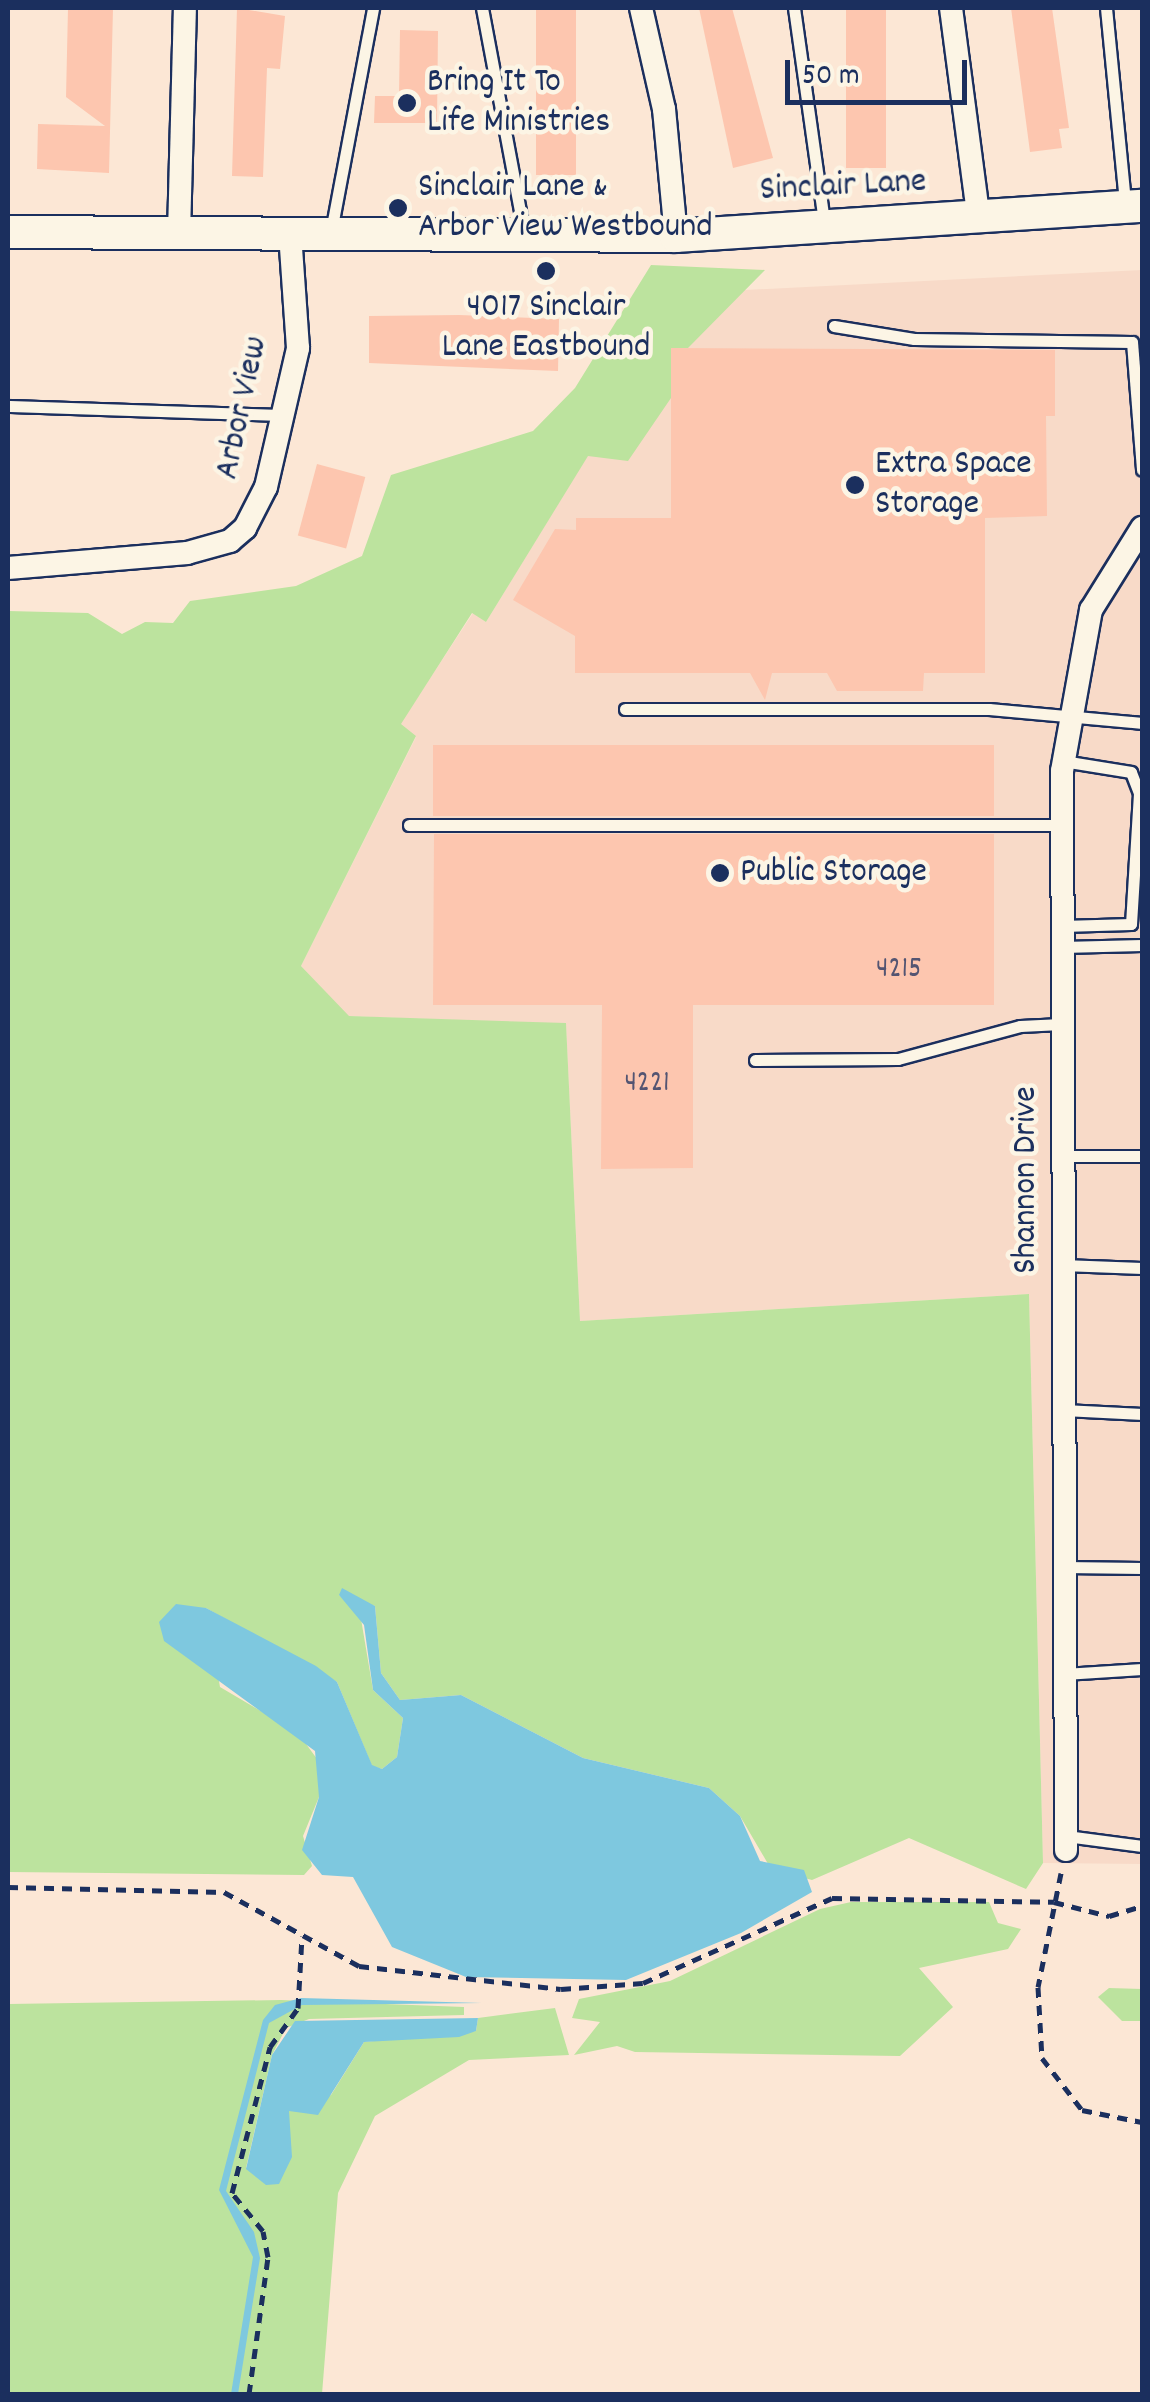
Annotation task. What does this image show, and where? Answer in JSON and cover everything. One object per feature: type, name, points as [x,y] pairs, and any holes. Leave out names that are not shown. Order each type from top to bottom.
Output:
[{"type":"main road","name":"Sinclair Lane","points":[[8,232],[676,236],[979,220],[1134,207]]},
{"type":"street","points":[[179,234],[185,8]]},
{"type":"street","points":[[641,8],[664,109],[676,236]]},
{"type":"street","points":[[951,8],[979,220]]},
{"type":"street","name":"Arbor View","points":[[8,568],[187,553],[230,542],[266,487],[298,348],[290,235]]},
{"type":"street","name":"Shannon Drive","points":[[1066,1843],[1061,1156],[1063,761],[1066,718],[1098,594],[1142,528]]},
{"type":"lane","points":[[331,235],[373,8]]},
{"type":"lane","points":[[482,8],[525,237]]},
{"type":"lane","points":[[794,8],[824,228]]},
{"type":"lane","points":[[1106,8],[1134,207]]},
{"type":"lane","points":[[834,326],[914,339],[1132,342],[1142,470]]},
{"type":"lane","points":[[8,406],[284,415]]},
{"type":"lane","points":[[625,709],[989,709],[1142,723]]},
{"type":"lane","points":[[1061,936],[1137,924],[1138,793],[1131,772],[1063,761]]},
{"type":"lane","points":[[408,826],[1061,825]]},
{"type":"lane","points":[[1061,936],[1142,945]]},
{"type":"lane","points":[[756,1060],[898,1058],[1020,1026],[1061,1024]]},
{"type":"lane","points":[[1061,1156],[1142,1156]]},
{"type":"lane","points":[[1062,1265],[1142,1268]]},
{"type":"lane","points":[[1064,1410],[1142,1414]]},
{"type":"lane","points":[[1064,1568],[1142,1568]]},
{"type":"lane","points":[[1064,1674],[1142,1669]]},
{"type":"lane","points":[[1066,1843],[1142,1846]]},
{"type":"path","points":[[1066,1843],[1038,1987],[1042,2058],[1082,2110],[1142,2122]]},
{"type":"path","points":[[8,1887],[224,1892],[358,1966],[395,1974],[561,1989],[643,1983],[832,1898],[1054,1902],[1109,1916],[1142,1906]]},
{"type":"path","points":[[249,2394],[268,2257],[263,2231],[232,2194],[276,2032],[298,2008],[302,1936]]},
{"type":"shaded area","points":[[1142,270],[1142,1864],[1043,1863],[1029,1294],[580,1321],[566,1024],[348,1016],[301,966],[416,737],[400,724],[473,613],[486,622],[687,293]]},
{"type":"green space","points":[[651,265],[765,270],[688,348],[671,348],[671,398],[628,461],[588,456],[486,622],[472,613],[401,724],[416,736],[301,966],[349,1016],[566,1023],[580,1321],[1029,1294],[1043,1863],[1026,1889],[909,1838],[812,1880],[771,1869],[740,1816],[709,1788],[583,1758],[461,1695],[400,1700],[381,1673],[375,1606],[339,1595],[360,1613],[373,1690],[403,1718],[397,1757],[382,1769],[372,1766],[337,1682],[206,1608],[220,1687],[298,1733],[320,1763],[319,1797],[303,1836],[312,1866],[304,1875],[8,1872],[8,611],[88,613],[122,634],[145,622],[173,623],[190,601],[296,586],[362,556],[391,475],[533,431],[575,388]]},
{"type":"green space","points":[[851,1902],[989,1902],[998,1923],[1021,1929],[1008,1949],[919,1968],[953,2007],[900,2056],[635,2052],[617,2046],[574,2055],[600,2022],[572,2018],[579,1999],[670,1981],[820,1909]]},
{"type":"green space","points":[[1109,1988],[1142,1989],[1142,2021],[1122,2021],[1098,1997]]},
{"type":"green space","points":[[281,2000],[464,2007],[464,2015],[309,2019],[286,2028],[272,2055],[246,2168],[286,2148],[289,2111],[331,2095],[364,2042],[476,2031],[478,2018],[555,2008],[569,2055],[469,2060],[375,2116],[338,2193],[322,2394],[8,2394],[8,2004]]},
{"type":"water","points":[[342,1588],[375,1606],[381,1673],[400,1700],[461,1695],[583,1758],[709,1788],[740,1816],[760,1861],[804,1870],[812,1892],[741,1933],[626,1980],[466,1977],[392,1947],[353,1877],[322,1875],[302,1850],[319,1797],[315,1751],[164,1641],[159,1622],[176,1604],[206,1608],[316,1666],[337,1682],[372,1765],[382,1769],[397,1757],[403,1718],[373,1690],[364,1625],[339,1595]]},
{"type":"water","points":[[301,1998],[482,2003],[302,2005],[269,2023],[226,2191],[254,2232],[260,2258],[238,2394],[231,2394],[253,2257],[219,2190],[263,2020],[275,2005]]},
{"type":"water","points":[[478,2018],[476,2031],[459,2037],[364,2042],[318,2115],[289,2111],[292,2157],[279,2184],[266,2185],[246,2169],[272,2055],[295,2021]]},
{"type":"building","points":[[68,8],[113,8],[109,173],[37,169],[38,124],[105,126],[66,97]]},
{"type":"building","points":[[237,8],[285,16],[280,69],[267,68],[263,177],[232,176]]},
{"type":"building","points":[[536,8],[576,8],[576,175],[536,175]]},
{"type":"building","points":[[699,8],[732,8],[773,158],[733,168]]},
{"type":"building","points":[[846,8],[886,8],[886,168],[846,168]]},
{"type":"building","points":[[1011,8],[1052,8],[1069,128],[1059,129],[1062,148],[1030,152]]},
{"type":"building","points":[[400,30],[438,31],[437,123],[374,123],[375,96],[399,96]]},
{"type":"building","points":[[369,316],[559,319],[558,371],[369,363]]},
{"type":"building","points":[[671,348],[1055,350],[1055,416],[1046,416],[1047,516],[985,518],[985,673],[924,673],[923,691],[837,691],[827,673],[772,673],[765,700],[750,673],[575,673],[575,636],[513,600],[555,529],[576,530],[576,518],[671,518]]},
{"type":"building","points":[[317,464],[365,477],[346,548],[298,535]]},
{"type":"building","points":[[433,745],[994,745],[994,816],[433,816]]},
{"type":"building","points":[[434,834],[994,834],[994,1005],[693,1005],[693,1168],[601,1169],[602,1005],[433,1005]]},
{"type":"place","name":"Bring It To Life Ministries","points":[[407,103]]},
{"type":"place","name":"Sinclair Lane & Arbor View Westbound","points":[[398,208]]},
{"type":"place","name":"4017 Sinclair Lane Eastbound","points":[[546,271]]},
{"type":"place","name":"Extra Space Storage","points":[[855,485]]},
{"type":"place","name":"Public Storage","points":[[720,873]]}]
